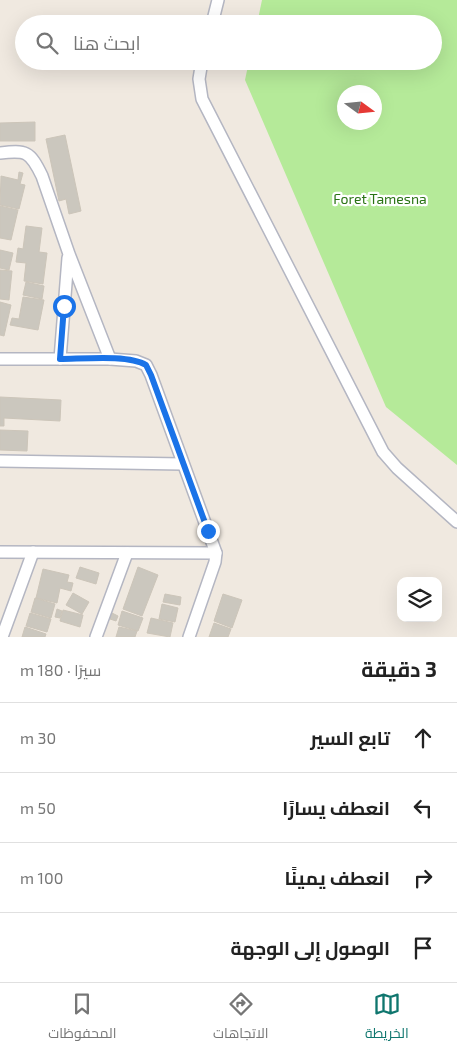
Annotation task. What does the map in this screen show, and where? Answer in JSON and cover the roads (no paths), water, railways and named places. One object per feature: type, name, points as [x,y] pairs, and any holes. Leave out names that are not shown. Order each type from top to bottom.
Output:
[{"type":"street","points":[[214,15],[218,0]]},
{"type":"street","points":[[200,70],[199,79],[202,99],[383,452],[397,468],[457,522]]},
{"type":"street","points":[[0,153],[19,150],[32,157],[42,176],[69,254],[110,358]]},
{"type":"street","points":[[60,359],[69,254]]},
{"type":"street","points":[[0,359],[110,358],[136,361],[146,365],[216,553],[215,562],[189,637]]},
{"type":"street","points":[[0,461],[182,464]]},
{"type":"street","points":[[0,552],[216,553]]},
{"type":"street","points":[[2,637],[33,552]]},
{"type":"street","points":[[96,637],[126,554]]},
{"type":"park label","name":"Foret Tamesna","points":[[380,199]]}]
